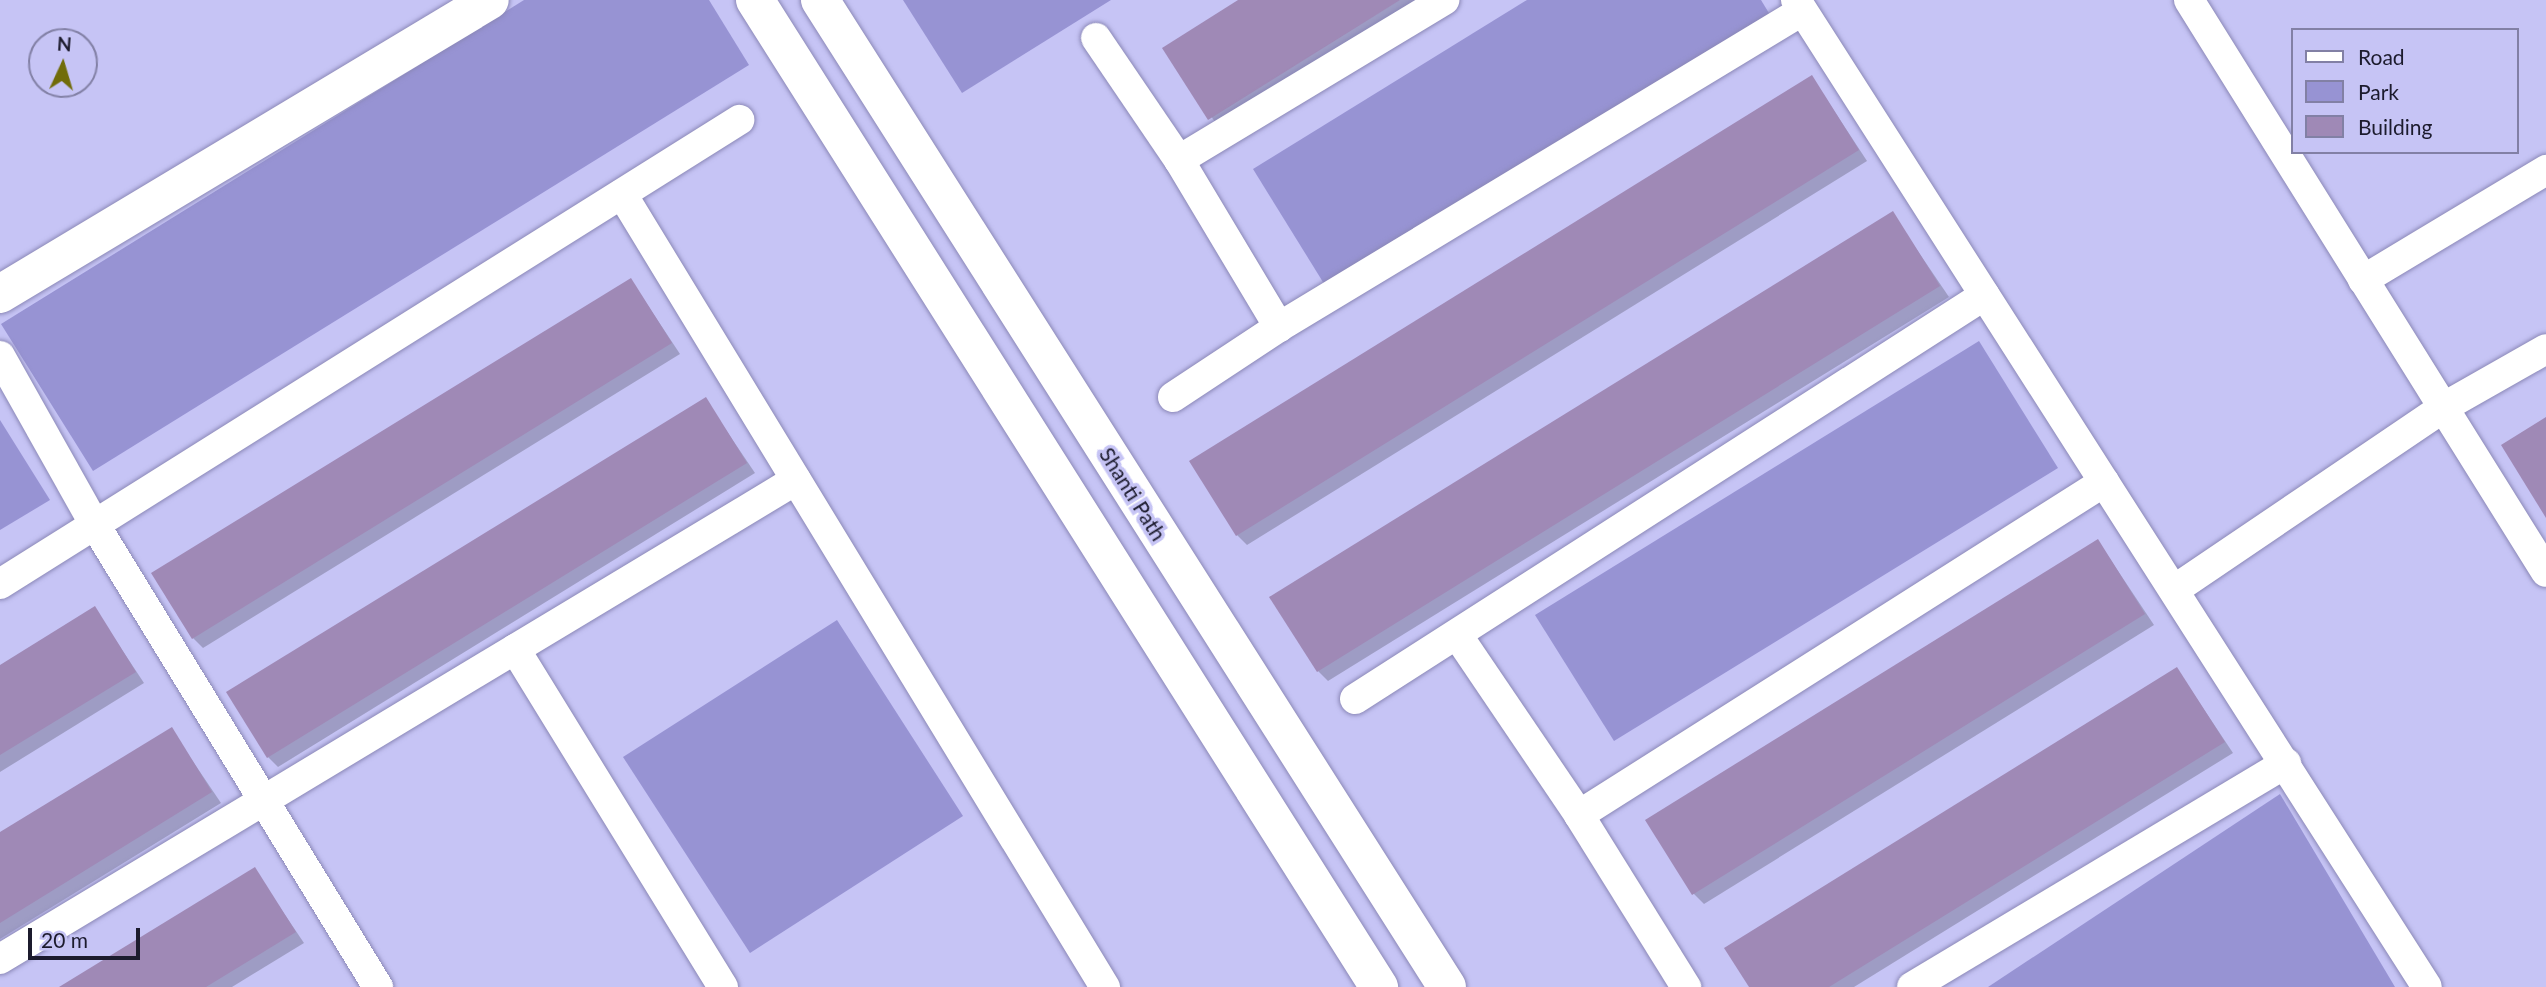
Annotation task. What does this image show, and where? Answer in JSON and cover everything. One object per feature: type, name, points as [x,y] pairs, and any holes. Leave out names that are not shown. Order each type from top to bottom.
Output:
[{"type":"main road","points":[[755,0],[1378,987]]},
{"type":"main road","name":"Shanti Path","points":[[820,0],[1447,987]]},
{"type":"main road","points":[[0,294],[472,4]]},
{"type":"street","points":[[1179,160],[1444,0]]},
{"type":"street","points":[[2189,0],[2546,572]]},
{"type":"street","points":[[1173,397],[1279,327],[1799,6],[2427,987]]},
{"type":"street","points":[[1096,38],[1179,160],[1279,327]]},
{"type":"street","points":[[0,584],[739,120]]},
{"type":"street","points":[[2362,280],[2546,170]]},
{"type":"street","points":[[622,194],[1105,987]]},
{"type":"street","points":[[1355,699],[1458,636],[1985,295]]},
{"type":"street","points":[[2174,590],[2444,407],[2546,349]]},
{"type":"street","points":[[0,356],[95,525],[378,987]]},
{"type":"street","points":[[0,959],[796,480]]},
{"type":"street","points":[[1579,815],[2104,482]]},
{"type":"street","points":[[1458,636],[1579,815],[1686,987]]},
{"type":"street","points":[[515,649],[723,987]]},
{"type":"street","points":[[1912,987],[2286,763]]},
{"type":"green space","points":[[524,0],[709,0],[749,65],[93,471],[1,324]]},
{"type":"green space","points":[[903,0],[1111,0],[962,93]]},
{"type":"green space","points":[[1527,0],[1761,0],[1775,23],[1331,295],[1253,169]]},
{"type":"green space","points":[[1979,341],[2058,468],[1614,741],[1535,615]]},
{"type":"green space","points":[[0,420],[50,500],[0,530]]},
{"type":"green space","points":[[837,620],[963,816],[750,953],[623,757]]},
{"type":"green space","points":[[2280,794],[2395,987],[1988,987]]},
{"type":"building","points":[[1238,0],[1400,0],[1208,120],[1162,48]]},
{"type":"building","points":[[1812,75],[1859,150],[1236,536],[1189,461]]},
{"type":"building","points":[[1893,211],[1940,286],[1317,672],[1269,597]]},
{"type":"building","points":[[631,278],[672,343],[192,639],[151,573]]},
{"type":"building","points":[[706,397],[747,463],[267,758],[226,692]]},
{"type":"building","points":[[2546,417],[2546,518],[2501,445]]},
{"type":"building","points":[[2098,539],[2145,614],[1692,895],[1645,820]]},
{"type":"building","points":[[95,606],[136,672],[0,755],[0,665]]},
{"type":"building","points":[[2177,667],[2225,742],[1829,987],[1749,987],[1724,948]]},
{"type":"building","points":[[172,727],[212,792],[0,923],[0,832]]},
{"type":"building","points":[[255,867],[296,932],[206,987],[59,987]]}]
